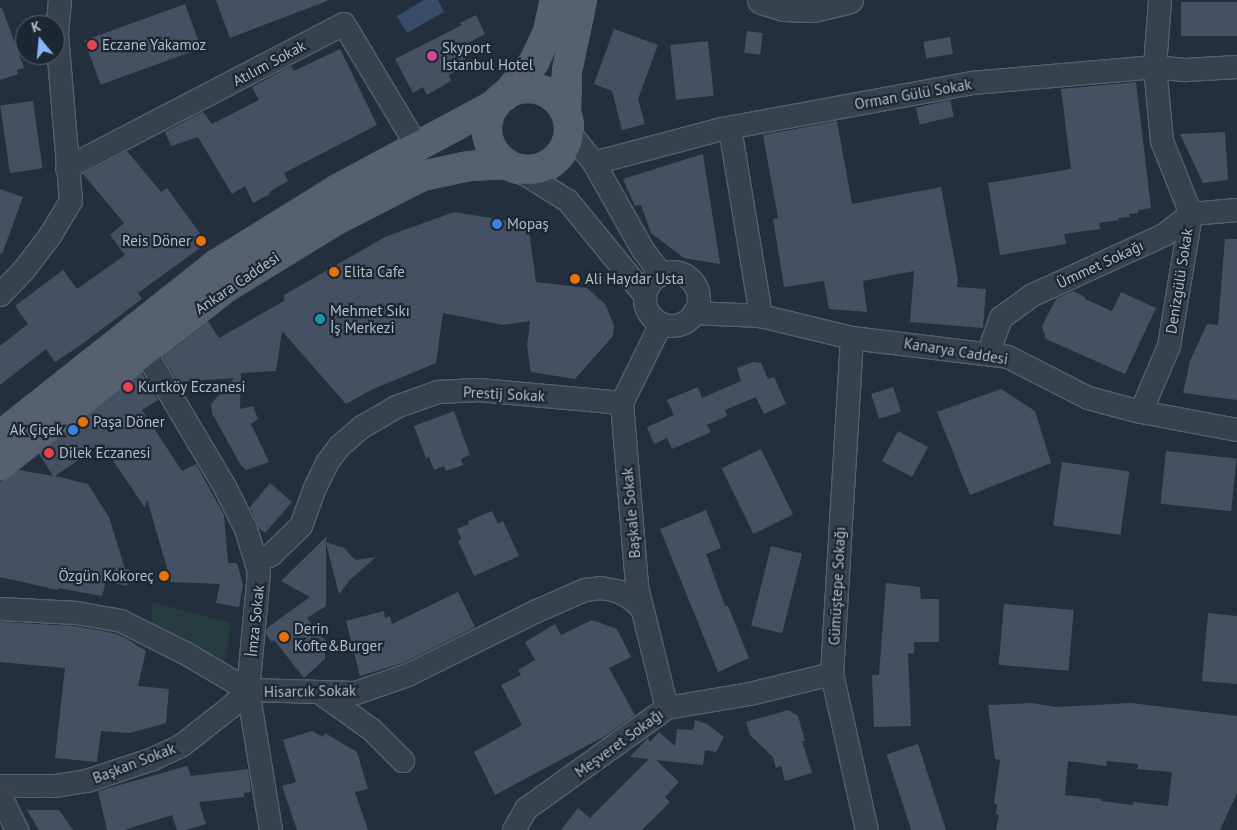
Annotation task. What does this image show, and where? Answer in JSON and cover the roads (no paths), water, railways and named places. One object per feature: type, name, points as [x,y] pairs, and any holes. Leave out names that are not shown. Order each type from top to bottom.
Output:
[{"type":"main road","name":"Ankara Caddesi","points":[[0,436],[216,264],[338,189],[500,100],[534,62],[548,32],[555,0]]},
{"type":"main road","points":[[567,121],[557,100],[546,92],[532,88],[518,90],[500,100],[488,122],[489,141],[494,153],[511,166],[535,169],[554,162],[564,151],[567,121],[568,71],[582,0]]},
{"type":"main road","name":"Ankara Caddesi","points":[[0,465],[225,288],[336,220],[391,190],[422,176],[450,170],[511,166]]},
{"type":"street","points":[[0,295],[24,270],[71,201],[57,34],[60,0]]},
{"type":"street","points":[[762,0],[786,7],[813,8],[850,0]]},
{"type":"street","name":"Denizgülü Sokak","points":[[1141,412],[1168,346],[1190,214],[1162,141],[1155,67],[1160,0]]},
{"type":"street","name":"Atılım Sokak","points":[[67,168],[344,24],[417,146]]},
{"type":"street","name":"Orman Gülü Sokak","points":[[594,162],[730,128],[972,83],[1155,67],[1186,70],[1237,67]]},
{"type":"street","points":[[567,121],[594,162],[643,250],[662,274]]},
{"type":"street","points":[[730,128],[761,316]]},
{"type":"street","points":[[511,166],[568,201],[645,295]]},
{"type":"street","points":[[1190,214],[1237,210]]},
{"type":"street","name":"Ümmet Sokağı","points":[[988,354],[1001,318],[1033,295],[1164,235],[1190,214]]},
{"type":"street","points":[[678,273],[692,282],[699,298],[694,313],[682,324],[674,326],[661,324],[647,310],[645,295],[648,286],[662,274],[678,273]]},
{"type":"street","name":"Kanarya Caddesi","points":[[694,313],[761,316],[852,338],[1008,357],[1088,398],[1141,412],[1237,430]]},
{"type":"street","points":[[622,403],[661,324]]},
{"type":"street","name":"Gümüştepe Sokağı","points":[[852,338],[832,674],[867,830]]},
{"type":"street","name":"İmza Sokak","points":[[144,350],[225,487],[246,529],[259,572],[248,690],[271,830]]},
{"type":"street","name":"Prestij Sokak","points":[[256,562],[271,555],[301,526],[315,488],[327,463],[340,446],[362,427],[396,407],[438,392],[479,390],[622,403]]},
{"type":"street","name":"Başkale Sokak","points":[[622,403],[637,587],[667,708]]},
{"type":"street","name":"Hisarcık Sokak","points":[[0,609],[77,613],[121,621],[185,653],[248,690],[356,693],[408,675],[537,611],[585,590],[601,588],[617,591],[630,597],[642,607]]},
{"type":"street","name":"Meşveret Sokağı","points":[[514,830],[526,809],[667,708],[750,694],[832,674]]},
{"type":"street","name":"Başkan Sokak","points":[[0,786],[55,786],[87,781],[153,759],[181,746],[232,706],[248,690]]},
{"type":"street","points":[[318,692],[372,730],[403,761]]},
{"type":"street","points":[[0,795],[17,830]]},
{"type":"water","points":[[424,0],[438,0],[444,12],[407,33],[397,16]]},
{"type":"place","name":"Eczane Yakamoz","points":[[92,45]]},
{"type":"place","name":"Skyport İstanbul Hotel","points":[[432,56]]},
{"type":"place","name":"Mopaş","points":[[497,224]]},
{"type":"place","name":"Reis Döner","points":[[201,241]]},
{"type":"place","name":"Elita Cafe","points":[[334,272]]},
{"type":"place","name":"Ali Haydar Usta","points":[[575,279]]},
{"type":"place","name":"Mehmet Sıkı İş Merkezi","points":[[320,319]]},
{"type":"place","name":"Kurtköy Eczanesi","points":[[128,387]]},
{"type":"place","name":"Paşa Döner","points":[[83,422]]},
{"type":"place","name":"Ak Çiçek","points":[[73,430]]},
{"type":"place","name":"Dilek Eczanesi","points":[[49,453]]},
{"type":"place","name":"Özgün Kokoreç","points":[[164,576]]},
{"type":"place","name":"Derin Kofte&Burger","points":[[284,637]]}]
